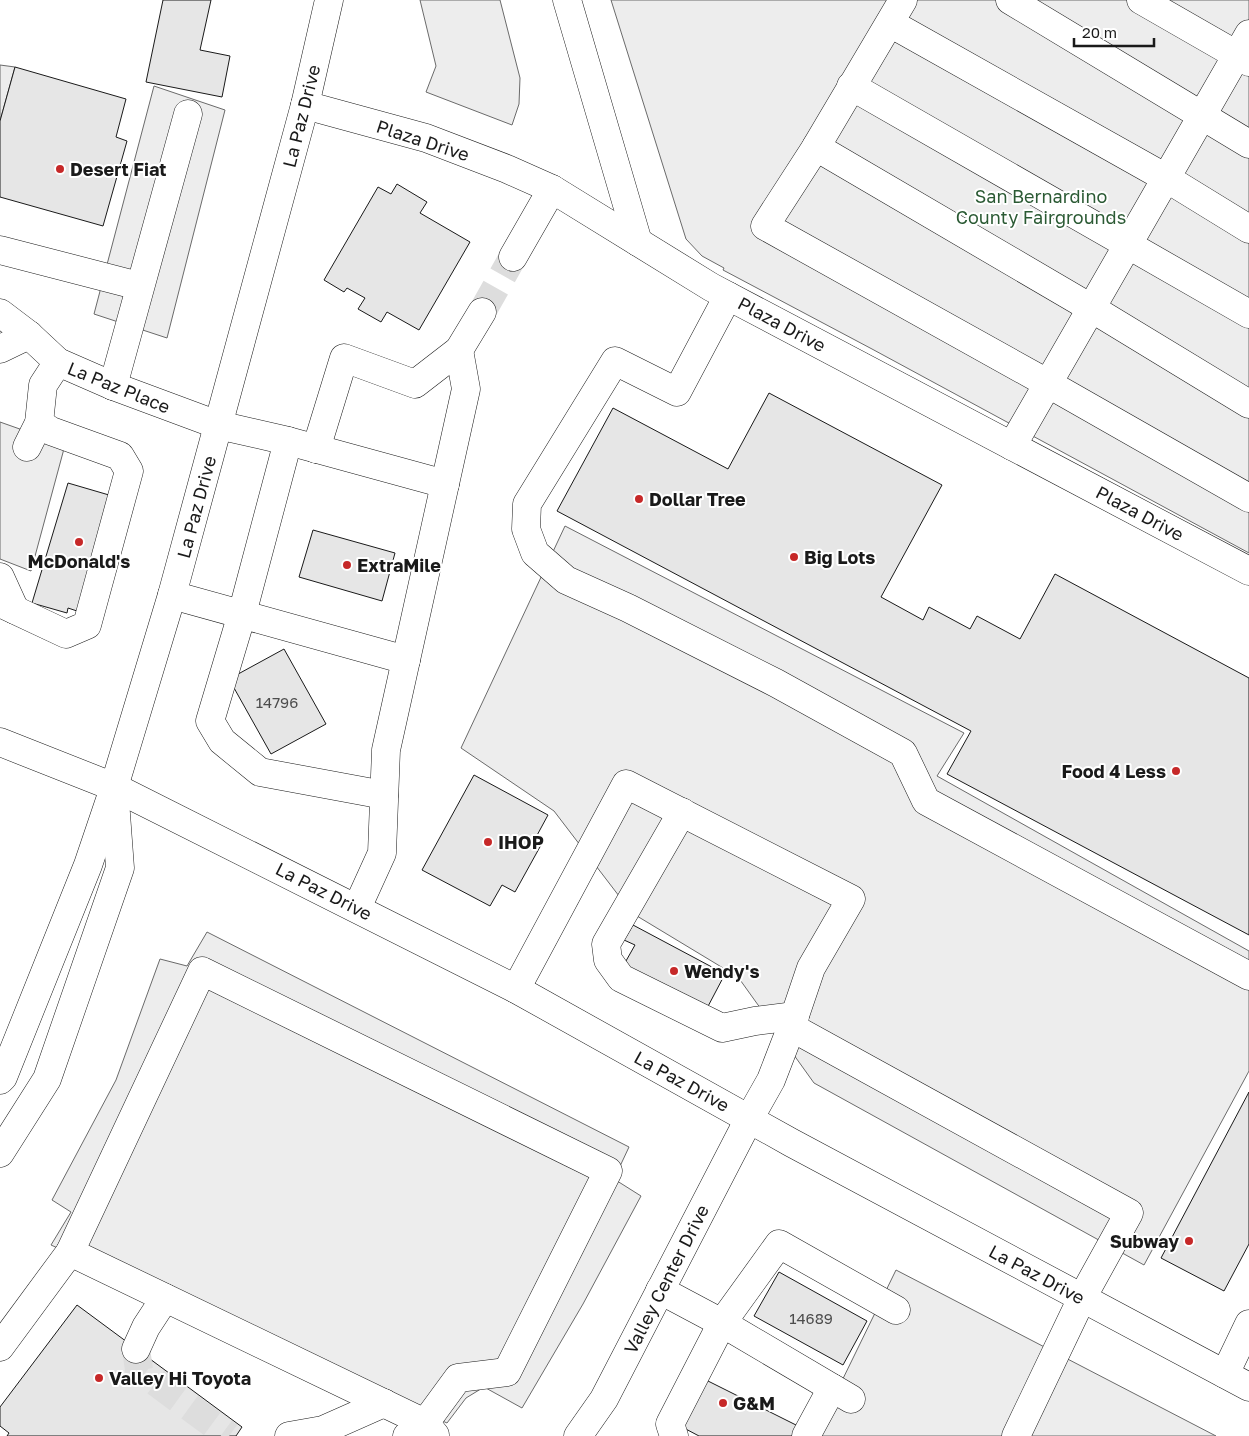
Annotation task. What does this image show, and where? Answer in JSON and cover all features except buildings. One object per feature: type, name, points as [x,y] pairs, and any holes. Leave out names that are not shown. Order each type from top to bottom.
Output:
[{"type":"main road","name":"La Paz Drive","points":[[329,0],[305,105],[172,595],[114,787],[516,989],[749,1119],[1249,1387]]},
{"type":"main road","points":[[567,0],[638,242]]},
{"type":"main road","points":[[903,0],[816,147],[765,226],[1048,383],[1249,498]]},
{"type":"main road","points":[[1010,0],[1249,144]]},
{"type":"main road","points":[[1012,446],[1202,116],[1245,51],[1141,0]]},
{"type":"main road","points":[[890,23],[1166,178],[1249,229]]},
{"type":"main road","points":[[851,86],[1249,314]]},
{"type":"main road","name":"Plaza Drive","points":[[305,105],[426,138],[507,169],[552,189],[728,296],[1249,571]]},
{"type":"main road","points":[[112,386],[188,114]]},
{"type":"main road","points":[[816,147],[1091,308],[1249,404]]},
{"type":"main road","points":[[513,257],[552,189]]},
{"type":"main road","points":[[0,250],[139,286]]},
{"type":"main road","points":[[728,296],[677,392],[615,360],[527,504],[526,529],[535,553],[566,580],[628,608],[776,683],[903,753],[926,801],[1249,976]]},
{"type":"main road","points":[[316,449],[344,358],[414,384],[459,350],[482,312]]},
{"type":"main road","name":"La Paz Place","points":[[0,313],[29,335],[58,362],[112,386],[218,425],[445,484]]},
{"type":"main road","points":[[0,349],[29,335]]},
{"type":"main road","points":[[357,908],[382,853],[386,750],[466,389],[459,350]]},
{"type":"main road","points":[[27,447],[39,423],[43,386],[58,362]]},
{"type":"main road","points":[[0,577],[7,606],[66,634],[87,625],[130,471],[120,456],[51,431],[39,423]]},
{"type":"main road","points":[[288,442],[242,614],[210,721],[222,741],[260,772],[384,795]]},
{"type":"main road","points":[[172,595],[406,660]]},
{"type":"main road","points":[[0,742],[114,787]]},
{"type":"main road","points":[[516,989],[626,784],[682,812],[606,944],[608,960],[621,978],[722,1028],[755,1021],[793,1021],[1129,1213],[1082,1298],[1016,1436]]},
{"type":"main road","points":[[0,1080],[4,1077],[88,865],[114,787]]},
{"type":"main road","points":[[0,1153],[47,1079],[120,868],[114,787]]},
{"type":"main road","name":"Valley Center Drive","points":[[578,1436],[604,1399],[771,1080],[811,968],[852,899],[682,812]]},
{"type":"main road","points":[[0,1347],[70,1252],[202,971],[608,1171],[507,1372],[458,1378],[423,1432],[384,1403],[70,1252]]},
{"type":"main road","points":[[674,1436],[670,1424],[722,1323],[779,1244],[896,1310]]},
{"type":"main road","points":[[660,1290],[722,1323],[841,1393],[806,1436]]},
{"type":"main road","points":[[136,1349],[146,1328],[165,1298]]},
{"type":"main road","points":[[1225,1374],[1249,1324]]},
{"type":"main road","points":[[289,1436],[324,1430],[384,1403]]},
{"type":"shaded area","points":[[420,0],[500,0],[520,78],[519,104],[512,125],[426,92],[436,66]]},
{"type":"shaded area","name":"San Bernardino County Fairgrounds","points":[[611,0],[1249,0],[1249,553],[723,270],[724,268],[702,256],[686,239]]},
{"type":"shaded area","points":[[0,65],[15,67],[0,121]]},
{"type":"shaded area","points":[[154,86],[225,110],[167,338],[94,314]]},
{"type":"shaded area","points":[[0,422],[65,445],[31,571],[0,559]]},
{"type":"shaded area","points":[[565,526],[964,733],[937,776],[1249,951],[1249,1071],[1144,1265],[814,1083],[738,977],[632,913],[554,811],[461,748]]},
{"type":"shaded area","points":[[207,932],[629,1147],[614,1179],[641,1196],[583,1304],[522,1408],[484,1387],[466,1398],[447,1423],[51,1245],[71,1212],[52,1200],[116,1080],[160,959],[187,966]]},
{"type":"shaded area","points":[[896,1270],[1216,1436],[815,1436]]},
{"type":"tunnel","points":[[482,312],[513,257]]},
{"type":"tunnel","points":[[136,1349],[139,1370],[229,1436]]},
{"type":"place","name":"Desert Fiat","points":[[60,169]]},
{"type":"place","name":"Dollar Tree","points":[[639,499]]},
{"type":"place","name":"McDonald's","points":[[79,542]]},
{"type":"place","name":"Big Lots","points":[[794,557]]},
{"type":"place","name":"ExtraMile","points":[[347,565]]},
{"type":"place","name":"Food 4 Less","points":[[1176,771]]},
{"type":"place","name":"IHOP","points":[[488,842]]},
{"type":"place","name":"Wendy's","points":[[674,971]]},
{"type":"place","name":"Subway","points":[[1189,1241]]},
{"type":"place","name":"Valley Hi Toyota","points":[[99,1378]]},
{"type":"place","name":"G&M","points":[[723,1403]]}]
